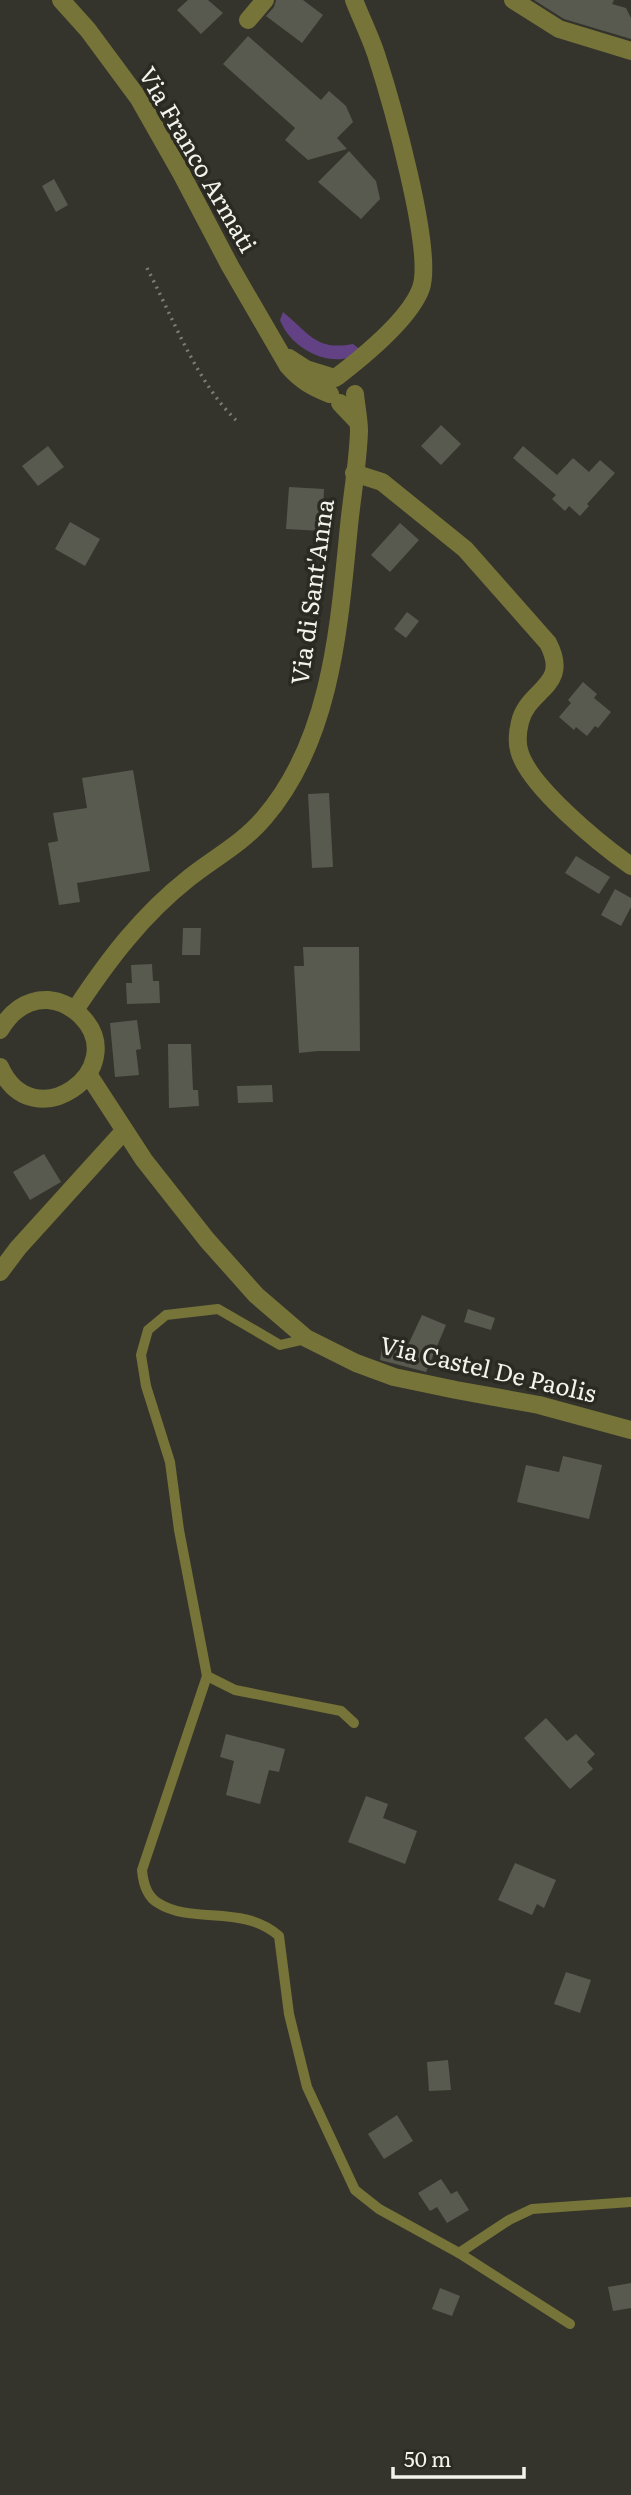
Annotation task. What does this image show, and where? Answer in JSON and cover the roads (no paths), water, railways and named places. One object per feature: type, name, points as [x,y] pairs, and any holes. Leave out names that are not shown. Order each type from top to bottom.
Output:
[{"type":"street","name":"Via Franco Armati","points":[[61,0],[88,30],[139,99],[230,266],[280,351],[342,389]]},
{"type":"street","points":[[248,20],[265,0]]},
{"type":"street","points":[[342,389],[413,302],[421,289],[424,270],[414,202],[384,82],[354,0]]},
{"type":"street","points":[[513,0],[559,29],[631,51]]},
{"type":"street","name":"Via di Sant'Anna","points":[[75,1010],[132,931],[183,883],[238,843],[262,820],[285,790],[315,724],[328,679],[342,592],[354,473],[358,422],[342,389]]},
{"type":"street","points":[[354,473],[382,482],[465,548],[548,643],[555,658],[554,672],[549,685],[532,700],[520,723],[519,744],[524,762],[547,792],[587,831],[631,866]]},
{"type":"street","points":[[0,1030],[18,1008],[32,1002],[55,1002],[75,1010],[85,1021],[92,1033],[95,1047],[94,1061],[88,1074],[78,1087],[64,1096],[47,1099],[31,1097],[16,1089],[4,1077],[0,1068]]},
{"type":"street","name":"Via Castel De Paolis","points":[[88,1074],[144,1160],[230,1268],[280,1317],[306,1338],[356,1363],[394,1377],[539,1405],[631,1430]]},
{"type":"street","points":[[0,1272],[18,1248],[124,1130]]},
{"type":"lane","points":[[306,1338],[280,1345],[218,1309],[166,1315],[148,1330],[141,1355],[146,1386],[170,1462],[179,1530],[207,1676],[142,1870],[144,1886],[156,1903],[188,1913],[231,1916],[268,1926],[279,1936],[289,2014],[307,2087],[355,2190],[379,2209],[459,2253],[570,2324]]},
{"type":"lane","points":[[207,1676],[235,1690],[341,1711],[354,1723]]},
{"type":"lane","points":[[459,2253],[509,2220],[533,2209],[631,2202]]}]
